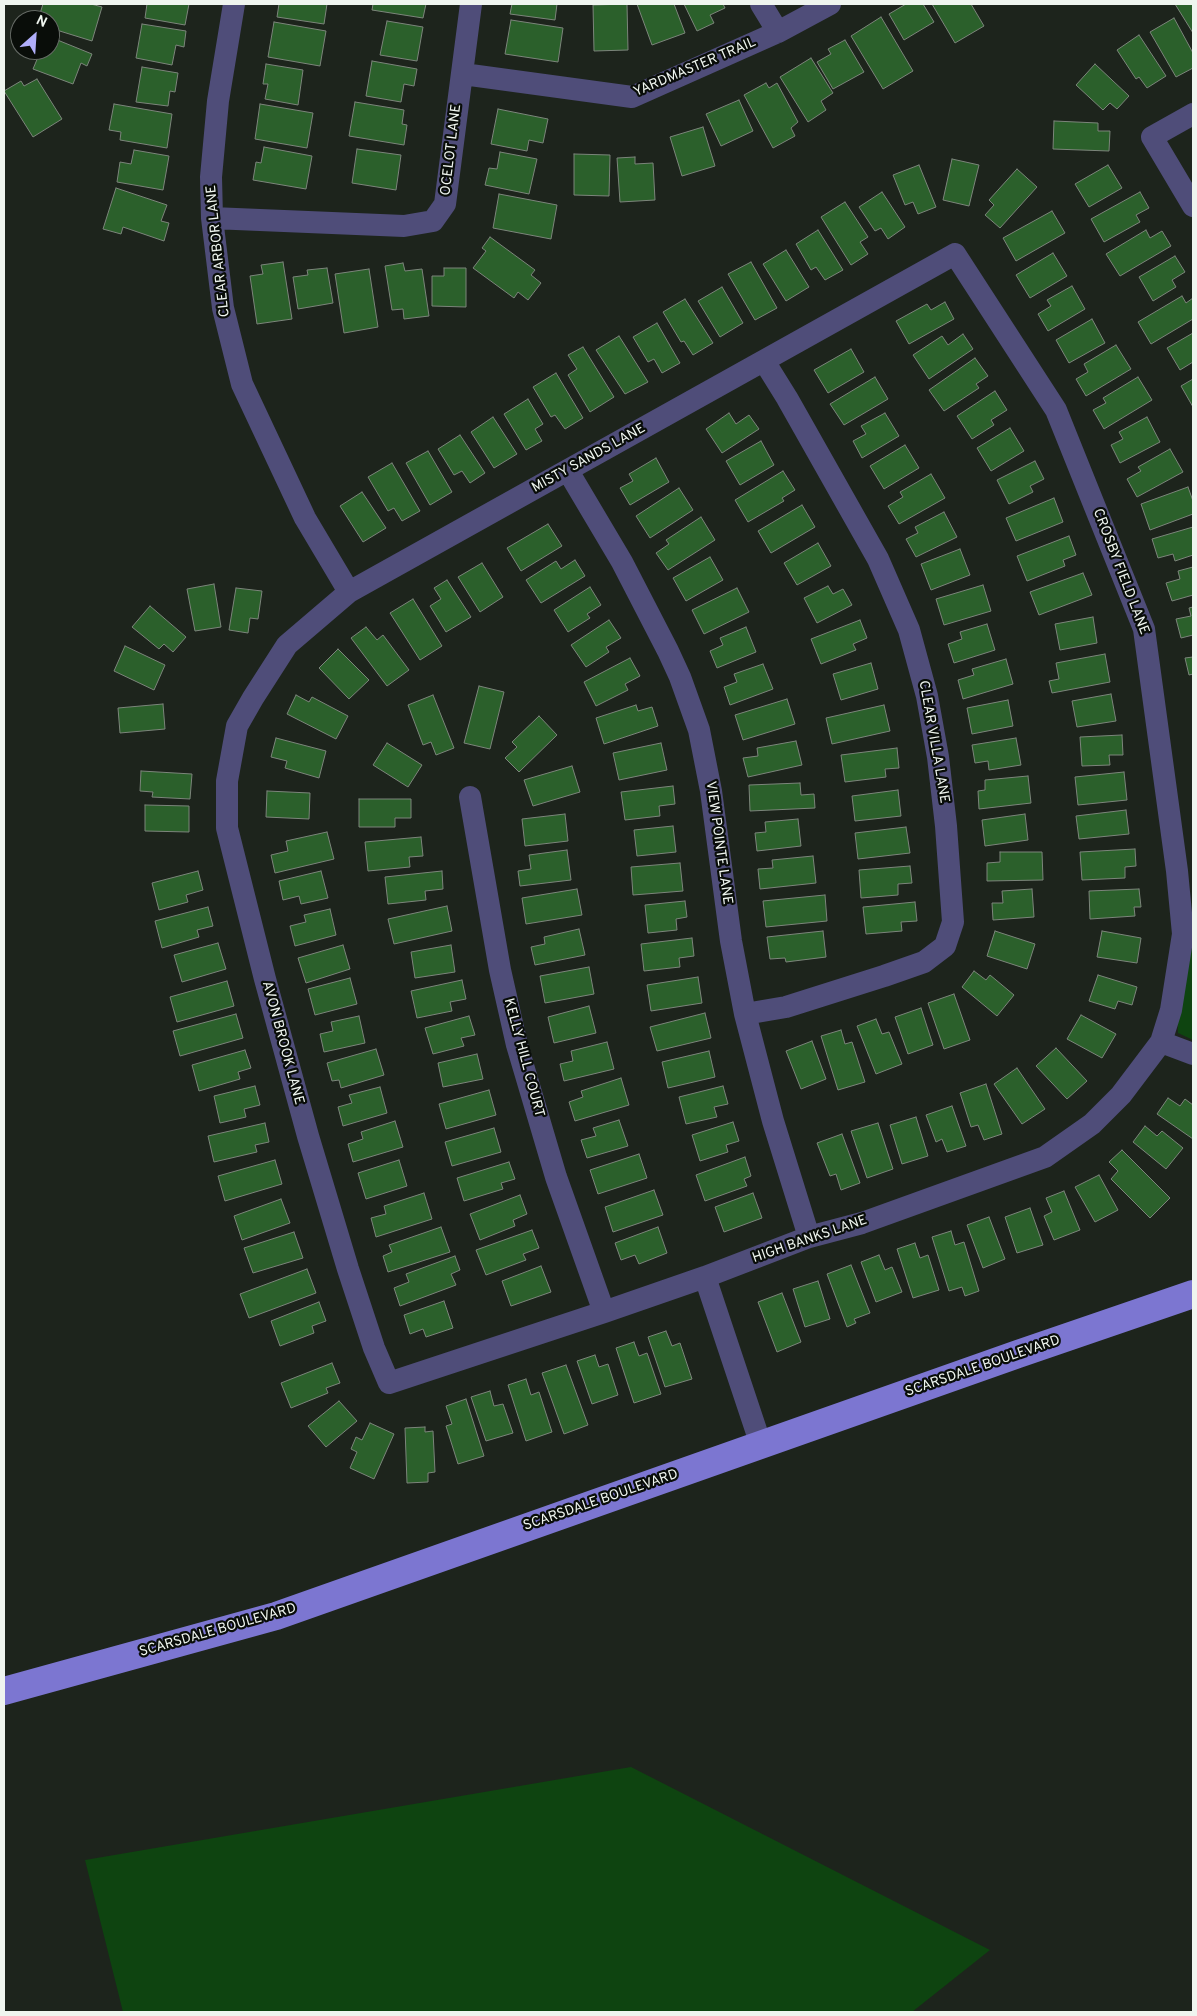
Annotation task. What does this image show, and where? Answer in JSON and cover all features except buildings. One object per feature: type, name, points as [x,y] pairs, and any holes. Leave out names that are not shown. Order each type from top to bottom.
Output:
[{"type":"main road","name":"SCARSDALE BOULEVARD","points":[[4,1690],[276,1616],[1193,1294]]},
{"type":"street","name":"CLEAR ARBOR LANE","points":[[234,4],[218,101],[212,167],[212,218],[222,308],[242,384],[305,518],[349,592]]},
{"type":"street","name":"OCELOT LANE","points":[[212,218],[404,226],[433,221],[446,204],[471,4]]},
{"type":"street","points":[[762,4],[778,32]]},
{"type":"street","name":"YARDMASTER TRAIL","points":[[462,74],[632,97],[778,32],[830,4]]},
{"type":"street","points":[[1193,114],[1152,137],[1193,206]]},
{"type":"street","name":"MISTY SANDS LANE","points":[[253,698],[287,645],[349,592],[955,254]]},
{"type":"street","name":"CROSBY FIELD LANE","points":[[955,254],[1056,410],[1144,629],[1178,871],[1183,934],[1171,1010],[1161,1042]]},
{"type":"street","name":"CLEAR VILLA LANE","points":[[745,1014],[786,1007],[924,962],[945,946],[953,922],[946,826],[938,757],[927,696],[909,630],[878,559],[764,361]]},
{"type":"street","name":"VIEW POINTE LANE","points":[[568,471],[622,562],[663,642],[680,677],[699,730],[711,791],[732,941],[745,1014],[773,1121],[809,1237]]},
{"type":"street","name":"AVON BROOK LANE","points":[[253,698],[237,726],[227,781],[227,828],[265,979],[311,1146],[374,1348],[389,1383]]},
{"type":"street","name":"KELLY HILL COURT","points":[[470,798],[500,970],[518,1044],[556,1177],[604,1312]]},
{"type":"street","points":[[1161,1042],[1193,1054]]},
{"type":"street","name":"HIGH BANKS LANE","points":[[389,1383],[604,1312],[705,1277],[809,1237],[862,1223],[1046,1157],[1092,1124],[1122,1095],[1161,1042]]},
{"type":"street","points":[[705,1277],[761,1445]]},
{"type":"green space","points":[[1193,922],[1193,1040],[1178,1033],[1176,982],[1191,937]]},
{"type":"green space","points":[[631,1767],[990,1950],[912,2012],[123,2012],[85,1860]]}]
